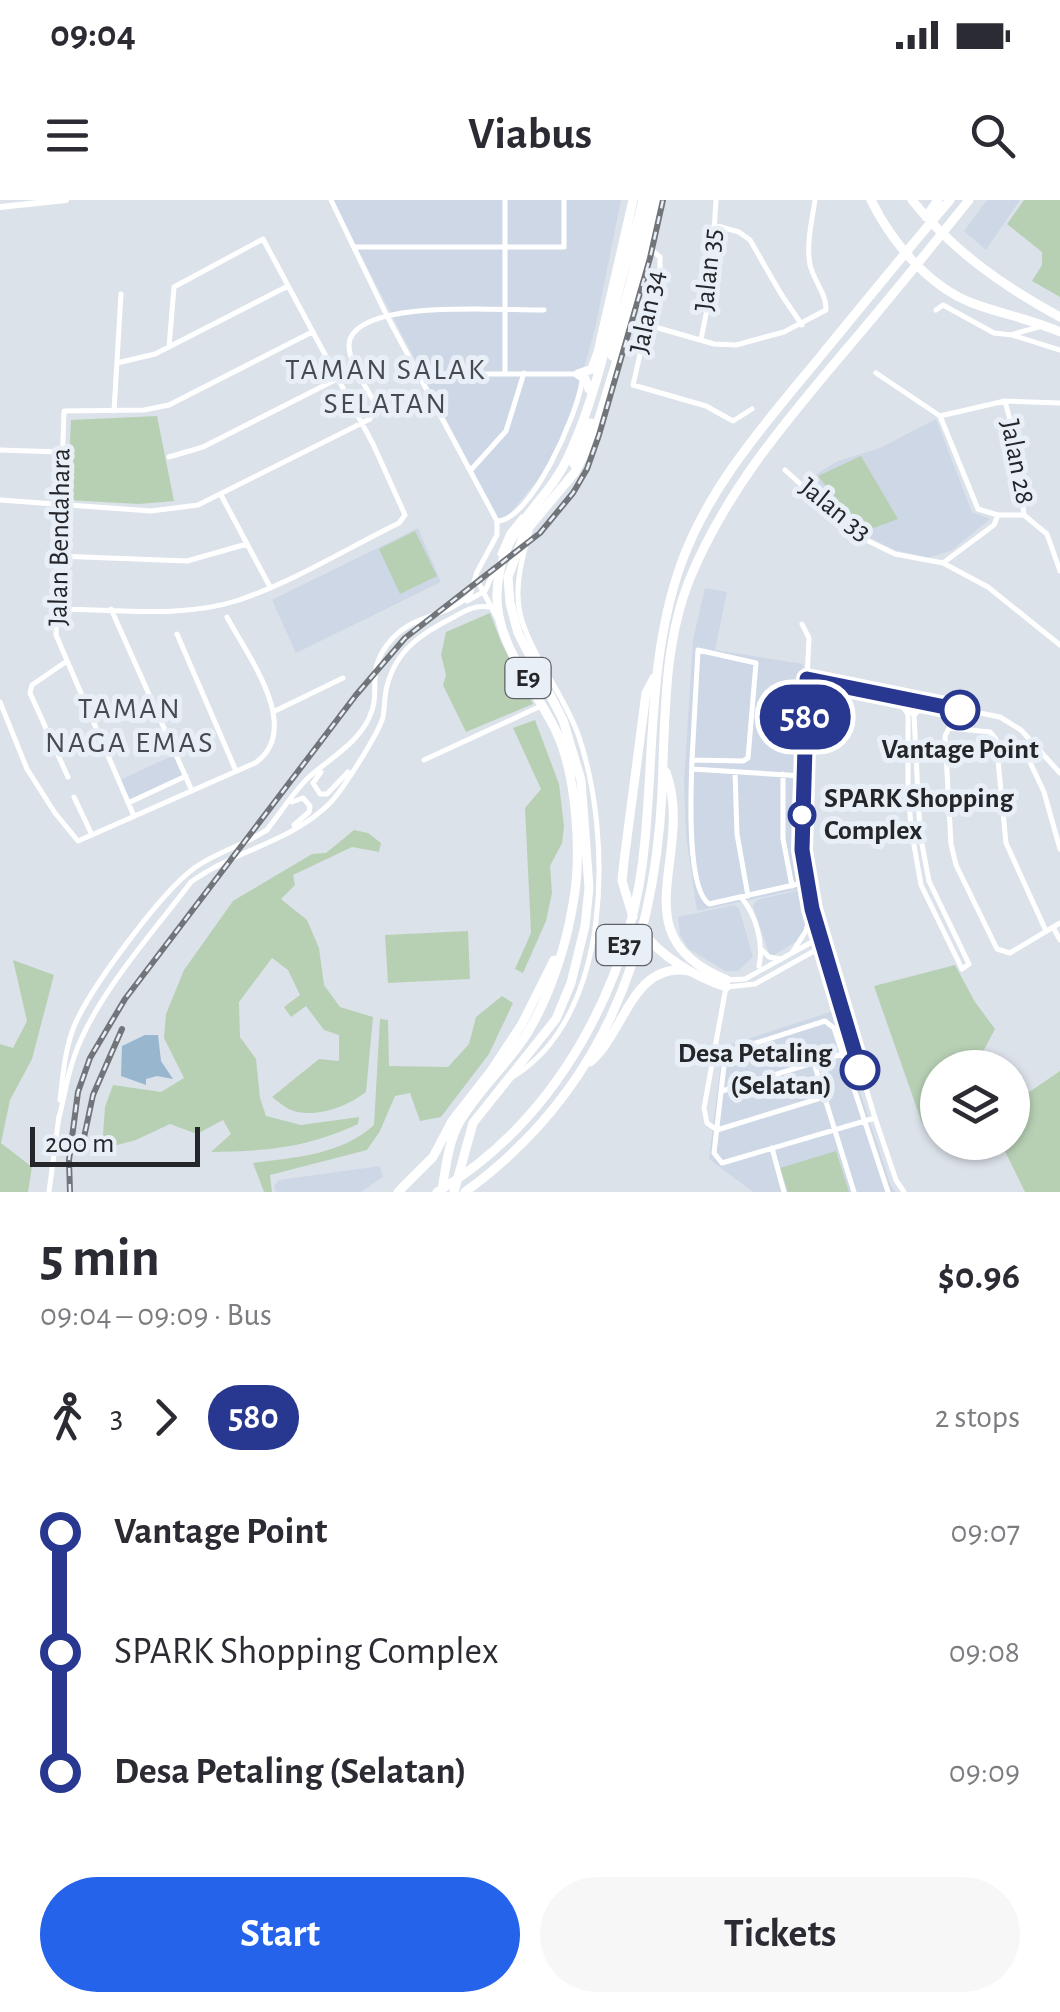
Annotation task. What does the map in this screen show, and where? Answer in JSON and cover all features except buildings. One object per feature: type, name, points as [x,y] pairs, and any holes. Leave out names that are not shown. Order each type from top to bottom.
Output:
[{"type":"highway","points":[[586,405],[633,200]]},
{"type":"highway","name":"E9","points":[[439,1192],[459,1123],[535,1020],[562,948],[574,898],[575,828],[567,759],[500,625],[498,573],[526,513],[568,458],[597,383],[643,200]]},
{"type":"highway","name":"E9","points":[[454,1192],[473,1123],[554,1024],[585,926],[589,888],[581,780],[563,720],[518,632],[508,578],[515,554],[532,523],[585,456],[592,438],[655,200]]},
{"type":"highway","points":[[871,200],[894,240],[950,292],[1060,332]]},
{"type":"highway","points":[[912,200],[978,267],[1060,317]]},
{"type":"highway","points":[[940,205],[950,200]]},
{"type":"highway","name":"E37","points":[[465,1192],[532,1132],[584,1066],[616,1006],[646,922],[659,846],[674,637],[690,578],[715,524],[770,442],[970,200]]},
{"type":"highway","name":"E37","points":[[439,1192],[523,1121],[553,1085],[582,1043],[613,978],[641,876],[661,635],[681,564],[722,484],[761,428],[897,264],[917,238],[925,219],[940,205]]},
{"type":"highway","points":[[622,280],[626,230]]},
{"type":"highway","points":[[589,389],[580,375],[594,364]]},
{"type":"highway","points":[[656,676],[646,692],[624,860],[626,902],[657,948],[691,971],[726,984]]},
{"type":"highway","points":[[662,765],[672,794],[668,929],[683,954],[726,984]]},
{"type":"highway","points":[[398,1192],[432,1157],[452,1122],[491,1071],[522,1024],[562,948]]},
{"type":"highway","points":[[584,1066],[597,1056],[648,980],[670,970],[691,971]]},
{"type":"highway","points":[[554,972],[555,992],[563,992],[570,983]]},
{"type":"highway","points":[[535,1020],[549,1006],[555,1014],[554,1024]]},
{"type":"main road","points":[[0,207],[66,200]]},
{"type":"street","points":[[330,200],[496,522],[498,535],[470,595],[460,605]]},
{"type":"street","points":[[505,200],[506,373]]},
{"type":"street","points":[[354,247],[564,247],[564,200]]},
{"type":"street","name":"Jalan 35","points":[[701,339],[710,295],[716,200]]},
{"type":"street","points":[[648,325],[714,344],[736,345],[802,325],[828,308],[811,269],[814,202],[806,200]]},
{"type":"street","points":[[714,225],[739,232],[750,240],[802,325]]},
{"type":"street","points":[[55,609],[182,610],[239,600],[320,564],[398,523],[405,515],[262,239],[173,290],[169,346]]},
{"type":"street","name":"Jalan 34","points":[[643,246],[660,257],[633,384],[706,406],[732,421],[752,408]]},
{"type":"street","points":[[117,363],[149,356],[288,286]]},
{"type":"street","points":[[121,294],[114,412],[178,402],[312,332]]},
{"type":"street","points":[[936,310],[942,305],[994,333],[1060,350]]},
{"type":"street","points":[[0,500],[152,512],[198,505],[370,419],[375,403],[351,356],[350,340],[386,314],[417,310],[544,310]]},
{"type":"street","points":[[1012,335],[1044,325]]},
{"type":"street","points":[[470,471],[506,431],[524,373]]},
{"type":"street","points":[[876,373],[940,416],[975,506],[982,512],[998,515],[1024,515]]},
{"type":"street","points":[[418,374],[580,375],[574,414],[551,466],[509,518],[496,522]]},
{"type":"street","points":[[169,456],[203,447],[337,379]]},
{"type":"street","points":[[940,416],[1005,401],[1060,404]]},
{"type":"street","name":"Jalan 28","points":[[1005,401],[1016,444],[1024,515],[1047,534],[1060,572]]},
{"type":"street","name":"Jalan Bendahara","points":[[114,412],[64,411],[56,636],[134,816]]},
{"type":"street","points":[[0,450],[60,452]]},
{"type":"street","name":"Jalan 33","points":[[785,470],[858,536],[902,556],[943,563],[988,588],[1060,644]]},
{"type":"street","points":[[221,495],[270,586]]},
{"type":"street","points":[[357,762],[326,794],[320,794],[314,783],[370,718],[373,672],[390,641],[408,624],[484,592],[516,523],[526,513]]},
{"type":"street","points":[[943,563],[994,526],[998,515]]},
{"type":"street","points":[[496,522],[505,527],[516,523]]},
{"type":"street","points":[[504,1084],[533,1065],[562,1025],[579,989],[598,919],[594,812],[579,736],[520,617],[518,593],[532,523]]},
{"type":"street","points":[[57,556],[188,562],[247,544]]},
{"type":"street","points":[[476,578],[486,607],[500,625]]},
{"type":"street","points":[[59,1118],[74,1056],[86,1029],[192,882],[313,818],[333,800],[383,716],[388,682],[403,652],[426,632],[474,606],[486,607]]},
{"type":"street","points":[[111,609],[192,790]]},
{"type":"street","points":[[0,702],[27,770],[78,841],[255,763],[268,751],[275,734],[276,711],[227,617]]},
{"type":"street","points":[[802,624],[809,638],[801,825],[807,882],[875,1118],[896,1180],[904,1192]]},
{"type":"street","points":[[176,634],[236,771]]},
{"type":"street","points":[[692,760],[747,760],[756,664],[698,650],[692,760],[692,840],[702,900],[709,904],[807,882]]},
{"type":"street","points":[[67,662],[32,684],[30,694],[68,777]]},
{"type":"street","points":[[276,711],[343,678]]},
{"type":"street","points":[[807,679],[1011,721],[1060,774]]},
{"type":"street","points":[[897,699],[911,713],[920,827],[929,881],[970,964],[962,969],[921,885],[910,817],[911,713],[912,702]]},
{"type":"street","points":[[911,713],[928,704]]},
{"type":"street","points":[[424,760],[543,705]]},
{"type":"street","points":[[1046,931],[1006,843],[996,739],[990,732],[956,727],[947,730],[950,844],[956,865],[997,949],[1010,953],[1056,925],[1060,940]]},
{"type":"street","points":[[1038,747],[1029,760],[1044,792],[1060,849]]},
{"type":"street","points":[[266,831],[307,779],[333,758]]},
{"type":"street","points":[[692,769],[803,776]]},
{"type":"street","points":[[736,772],[737,834],[762,950],[759,966]]},
{"type":"street","points":[[784,774],[784,839],[792,886]]},
{"type":"street","points":[[128,803],[186,776]]},
{"type":"street","points":[[74,796],[92,835]]},
{"type":"street","points":[[49,1192],[68,1043],[84,1005],[175,886],[194,868],[266,831],[295,800],[307,800],[309,812],[278,838]]},
{"type":"street","points":[[748,896],[752,912]]},
{"type":"street","points":[[792,954],[806,931],[812,909]]},
{"type":"street","points":[[726,984],[745,979],[821,937]]},
{"type":"street","points":[[726,984],[746,987],[823,946]]},
{"type":"street","points":[[762,950],[770,958],[782,959]]},
{"type":"street","points":[[717,1130],[707,1123],[704,1108],[726,984]]},
{"type":"street","points":[[875,1118],[866,1121],[722,1163],[714,1153],[726,1057],[730,1051],[825,1021],[834,1028],[866,1121],[888,1192]]},
{"type":"street","points":[[722,1091],[854,1050]]},
{"type":"street","points":[[814,1063],[854,1192]]},
{"type":"street","points":[[717,1130],[824,1096]]},
{"type":"street","points":[[772,1148],[784,1192]]},
{"type":"shaded area","points":[[332,200],[621,200],[595,329],[571,415],[550,465],[508,516],[498,519]]},
{"type":"shaded area","points":[[987,200],[1020,200],[986,250],[964,231]]},
{"type":"shaded area","points":[[936,419],[972,512],[990,519],[951,551],[927,558],[895,550],[860,533],[810,478],[838,461],[880,448]]},
{"type":"shaded area","points":[[418,528],[441,582],[296,653],[272,600]]},
{"type":"shaded area","points":[[705,588],[727,592],[715,650],[803,664],[790,822],[800,889],[697,911],[686,835],[684,783],[693,640]]},
{"type":"shaded area","points":[[174,755],[183,775],[129,800],[120,780]]},
{"type":"shaded area","points":[[800,890],[807,919],[805,930],[800,939],[774,955],[769,954],[753,906],[757,900]]},
{"type":"shaded area","points":[[734,905],[739,908],[753,957],[738,971],[725,971],[689,949],[680,935],[678,917]]},
{"type":"shaded area","points":[[833,1011],[896,1192],[753,1192],[709,1159],[723,1047]]},
{"type":"shaded area","points":[[380,1166],[383,1177],[361,1192],[276,1192],[274,1186],[279,1180]]},
{"type":"green space","points":[[1024,200],[1060,200],[1060,297],[1032,281],[1042,265],[1042,252],[1007,224]]},
{"type":"green space","points":[[157,416],[174,501],[139,504],[67,500],[71,420]]},
{"type":"green space","points":[[861,456],[898,519],[863,532],[818,476]]},
{"type":"green space","points":[[415,531],[437,576],[400,594],[379,549]]},
{"type":"green space","points":[[490,613],[533,704],[466,732],[443,685],[446,675],[441,655],[446,632]]},
{"type":"green space","points":[[535,720],[559,784],[564,826],[562,843],[550,866],[552,893],[546,921],[523,973],[515,969],[531,933],[525,808],[541,789],[513,728]]},
{"type":"green space","points":[[354,830],[368,833],[381,843],[379,852],[352,847],[293,875],[295,885],[281,899],[307,920],[319,948],[324,985],[340,1007],[373,1017],[366,1092],[323,1112],[303,1113],[283,1105],[272,1097],[319,1059],[339,1061],[339,1035],[324,1030],[306,1006],[291,1017],[284,1007],[300,995],[288,970],[272,958],[239,1002],[240,1037],[256,1059],[266,1116],[301,1125],[359,1117],[358,1124],[286,1147],[211,1152],[231,1134],[223,1120],[197,1134],[170,1124],[136,1140],[102,1149],[105,1107],[113,1085],[161,1092],[184,1078],[164,1038],[166,1014],[184,970],[233,901],[312,854],[326,853]]},
{"type":"green space","points":[[468,931],[470,979],[388,983],[385,935]]},
{"type":"green space","points":[[13,960],[54,975],[32,1059],[10,1100],[1,1143],[32,1167],[28,1192],[0,1192],[0,1044],[13,1048],[27,1021]]},
{"type":"green space","points":[[955,965],[995,1029],[984,1050],[920,1050],[920,1117],[874,986]]},
{"type":"green space","points":[[502,996],[513,1003],[489,1054],[441,1117],[420,1121],[410,1093],[395,1096],[367,1150],[270,1175],[272,1192],[264,1192],[253,1163],[333,1149],[374,1125],[380,1019],[388,1020],[389,1066],[448,1067],[469,1044],[476,1017]]},
{"type":"green space","points":[[1060,1071],[1060,1192],[1025,1192],[1009,1160],[1030,1160],[1030,1091]]},
{"type":"green space","points":[[836,1151],[849,1192],[788,1192],[780,1168]]},
{"type":"water","points":[[145,1035],[158,1035],[161,1061],[173,1079],[157,1076],[146,1079],[146,1085],[121,1076],[122,1046]]},
{"type":"railway","points":[[70,1192],[69,1160],[78,1092],[90,1058],[125,999],[356,695],[405,638],[540,533],[573,493],[599,435],[663,200]]},
{"type":"railway","points":[[82,1147],[93,1095],[122,1029]]},
{"type":"bus line","name":"580","points":[[860,1070],[812,909],[802,850],[807,679],[960,710]]},
{"type":"place","name":"Vantage Point","points":[[960,710]]},
{"type":"place","name":"SPARK Shopping Complex","points":[[802,815]]},
{"type":"place","name":"Desa Petaling (Selatan)","points":[[860,1070]]},
{"type":"district","name":"TAMAN SALAK SELATAN","points":[[386,387]]},
{"type":"district","name":"TAMAN NAGA EMAS","points":[[130,726]]}]
